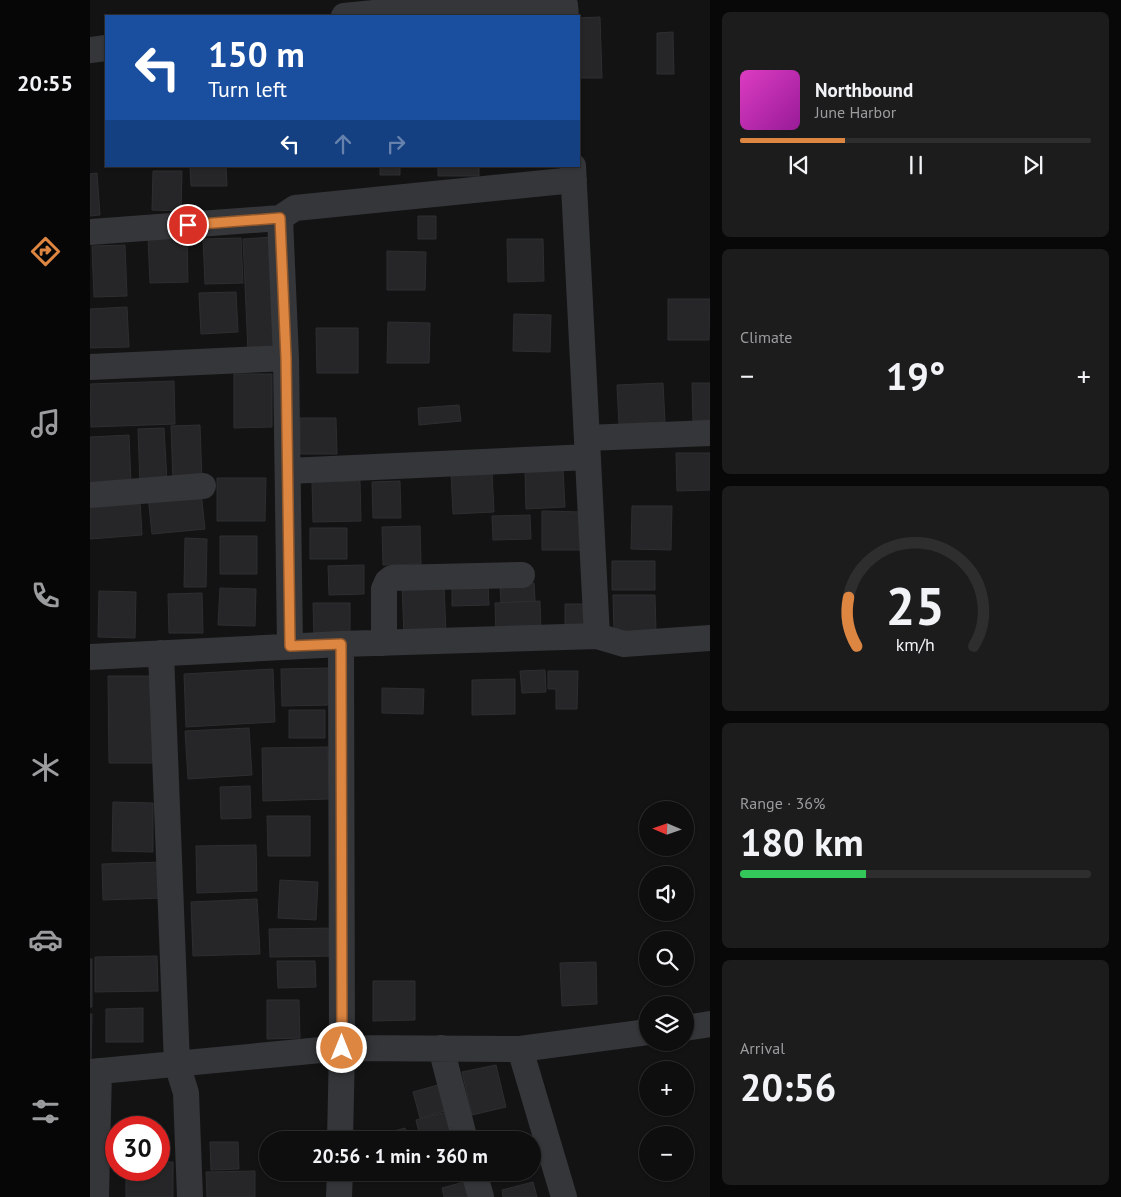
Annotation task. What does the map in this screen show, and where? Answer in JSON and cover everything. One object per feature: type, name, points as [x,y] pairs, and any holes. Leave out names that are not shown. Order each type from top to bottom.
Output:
[{"type":"street","points":[[365,15],[386,14],[462,2],[565,5],[566,15]]},
{"type":"street","points":[[90,50],[105,48]]},
{"type":"street","points":[[90,232],[280,218],[295,208],[573,173],[597,636]]},
{"type":"street","points":[[280,218],[286,358],[290,646]]},
{"type":"street","points":[[90,367],[286,358]]},
{"type":"street","points":[[288,471],[587,448],[710,433]]},
{"type":"street","points":[[90,496],[203,486]]},
{"type":"street","points":[[384,643],[384,589],[387,582],[392,578],[522,575]]},
{"type":"street","points":[[90,657],[290,646],[597,636],[624,644],[710,638]]},
{"type":"street","points":[[340,1131],[342,1048],[341,644]]},
{"type":"street","points":[[162,653],[177,1064],[186,1093],[190,1197]]},
{"type":"street","points":[[694,1027],[710,1024]]},
{"type":"street","points":[[96,1197],[95,1072],[342,1048],[520,1049],[639,1033]]},
{"type":"street","points":[[441,1048],[463,1131]]},
{"type":"street","points":[[520,1049],[564,1197]]},
{"type":"street","points":[[339,1197],[340,1181]]},
{"type":"street","points":[[477,1181],[481,1197]]},
{"type":"building","points":[[600,17],[602,78],[580,78],[580,18]]},
{"type":"building","points":[[673,32],[674,74],[657,74],[657,33]]},
{"type":"building","points":[[190,167],[226,167],[227,186],[191,186]]},
{"type":"building","points":[[380,167],[400,167],[400,175],[380,175]]},
{"type":"building","points":[[438,167],[479,167],[479,176],[438,176]]},
{"type":"building","points":[[153,171],[182,171],[181,211],[152,210]]},
{"type":"building","points":[[97,173],[100,215],[90,216],[90,174]]},
{"type":"building","points":[[418,216],[436,216],[436,239],[418,239]]},
{"type":"building","points":[[187,236],[188,282],[150,283],[148,237]]},
{"type":"building","points":[[274,237],[279,350],[248,352],[243,239]]},
{"type":"building","points":[[241,238],[243,283],[205,284],[203,239]]},
{"type":"building","points":[[507,239],[543,239],[544,281],[508,282]]},
{"type":"building","points":[[125,245],[127,296],[94,297],[92,246]]},
{"type":"building","points":[[387,251],[426,252],[425,290],[387,290]]},
{"type":"building","points":[[236,292],[238,332],[201,334],[199,293]]},
{"type":"building","points":[[668,299],[710,299],[709,340],[668,340]]},
{"type":"building","points":[[127,307],[129,347],[90,348],[90,309]]},
{"type":"building","points":[[514,314],[551,315],[550,352],[513,351]]},
{"type":"building","points":[[388,322],[430,323],[429,363],[387,363]]},
{"type":"building","points":[[316,328],[358,328],[358,373],[317,373]]},
{"type":"building","points":[[234,374],[272,374],[272,427],[234,428]]},
{"type":"building","points":[[174,381],[175,424],[91,427],[90,384]]},
{"type":"building","points":[[663,383],[665,422],[619,424],[617,385]]},
{"type":"building","points":[[692,383],[710,383],[710,420],[693,421]]},
{"type":"building","points":[[459,405],[461,421],[419,425],[418,408]]},
{"type":"building","points":[[300,418],[336,418],[337,454],[300,454]]},
{"type":"building","points":[[200,425],[202,480],[173,481],[171,426]]},
{"type":"building","points":[[164,428],[167,482],[140,484],[138,429]]},
{"type":"building","points":[[129,435],[131,484],[90,486],[90,437]]},
{"type":"building","points":[[676,453],[710,453],[710,490],[677,491]]},
{"type":"building","points":[[563,469],[565,507],[526,509],[525,471]]},
{"type":"building","points":[[492,472],[494,512],[453,514],[451,474]]},
{"type":"building","points":[[217,478],[266,478],[265,521],[217,521]]},
{"type":"building","points":[[360,481],[361,521],[313,522],[312,482]]},
{"type":"building","points":[[400,481],[401,518],[373,518],[372,482]]},
{"type":"building","points":[[201,491],[205,529],[152,534],[148,496]]},
{"type":"building","points":[[140,500],[142,535],[90,539],[90,503]]},
{"type":"building","points":[[632,506],[672,506],[671,550],[631,549]]},
{"type":"building","points":[[542,511],[582,512],[581,550],[542,550]]},
{"type":"building","points":[[530,515],[531,539],[493,540],[492,516]]},
{"type":"building","points":[[420,526],[421,564],[383,565],[382,527]]},
{"type":"building","points":[[310,528],[347,528],[347,559],[310,559]]},
{"type":"building","points":[[220,536],[257,536],[257,574],[220,574]]},
{"type":"building","points":[[185,538],[207,539],[206,587],[184,587]]},
{"type":"building","points":[[612,561],[655,561],[655,590],[612,590]]},
{"type":"building","points":[[364,565],[364,594],[329,595],[328,566]]},
{"type":"building","points":[[488,583],[489,605],[452,606],[452,584]]},
{"type":"building","points":[[534,583],[535,601],[501,603],[500,585]]},
{"type":"building","points":[[444,584],[446,635],[404,636],[402,585]]},
{"type":"building","points":[[220,588],[256,589],[255,626],[218,625]]},
{"type":"building","points":[[99,591],[136,592],[135,638],[98,637]]},
{"type":"building","points":[[202,593],[203,633],[169,633],[168,594]]},
{"type":"building","points":[[613,595],[655,595],[656,632],[614,633]]},
{"type":"building","points":[[540,601],[541,633],[496,634],[495,603]]},
{"type":"building","points":[[313,603],[350,603],[350,634],[314,635]]},
{"type":"building","points":[[565,604],[589,604],[589,634],[565,634]]},
{"type":"building","points":[[329,668],[330,705],[282,706],[281,669]]},
{"type":"building","points":[[273,669],[275,722],[186,727],[184,674]]},
{"type":"building","points":[[545,670],[546,692],[522,693],[520,671]]},
{"type":"building","points":[[548,671],[578,671],[577,709],[556,709],[556,689],[548,689]]},
{"type":"building","points":[[108,676],[153,676],[154,763],[109,763]]},
{"type":"building","points":[[515,679],[515,714],[472,715],[472,680]]},
{"type":"building","points":[[382,688],[424,689],[423,714],[382,713]]},
{"type":"building","points":[[289,710],[325,710],[325,738],[289,738]]},
{"type":"building","points":[[249,728],[252,775],[188,779],[185,731]]},
{"type":"building","points":[[328,747],[329,799],[263,801],[262,748]]},
{"type":"building","points":[[250,786],[251,818],[221,819],[220,787]]},
{"type":"building","points":[[113,802],[153,803],[153,852],[112,851]]},
{"type":"building","points":[[267,816],[310,816],[310,856],[268,856]]},
{"type":"building","points":[[256,845],[257,891],[197,893],[196,846]]},
{"type":"building","points":[[163,862],[164,898],[103,900],[102,864]]},
{"type":"building","points":[[280,880],[318,882],[316,920],[278,918]]},
{"type":"building","points":[[257,899],[260,954],[193,956],[191,902]]},
{"type":"building","points":[[335,928],[336,956],[270,957],[269,929]]},
{"type":"building","points":[[157,956],[158,991],[95,992],[95,957]]},
{"type":"building","points":[[90,959],[92,959],[92,1007],[90,1007]]},
{"type":"building","points":[[277,961],[315,961],[316,987],[278,988]]},
{"type":"building","points":[[596,962],[597,1004],[562,1006],[560,963]]},
{"type":"building","points":[[373,981],[415,981],[415,1020],[373,1021]]},
{"type":"building","points":[[267,1000],[299,1000],[300,1038],[267,1039]]},
{"type":"building","points":[[143,1008],[143,1042],[106,1042],[106,1009]]},
{"type":"building","points":[[90,1014],[92,1014],[91,1065],[90,1065]]},
{"type":"building","points":[[496,1065],[506,1107],[472,1115],[462,1072]]},
{"type":"building","points":[[445,1083],[452,1109],[420,1118],[413,1092]]},
{"type":"building","points":[[451,1111],[456,1131],[419,1131],[416,1120]]},
{"type":"building","points":[[405,1128],[406,1131],[394,1131]]},
{"type":"building","points":[[210,1142],[238,1142],[239,1169],[211,1170]]},
{"type":"building","points":[[170,1162],[173,1162],[173,1197],[126,1197],[126,1181],[170,1181]]},
{"type":"building","points":[[255,1171],[255,1197],[207,1197],[206,1172]]},
{"type":"building","points":[[471,1181],[476,1197],[444,1197],[442,1188]]},
{"type":"building","points":[[533,1182],[537,1197],[503,1197],[502,1190]]},
{"type":"route","points":[[188,225],[280,218],[286,358],[290,646],[341,644],[342,1048]]}]
